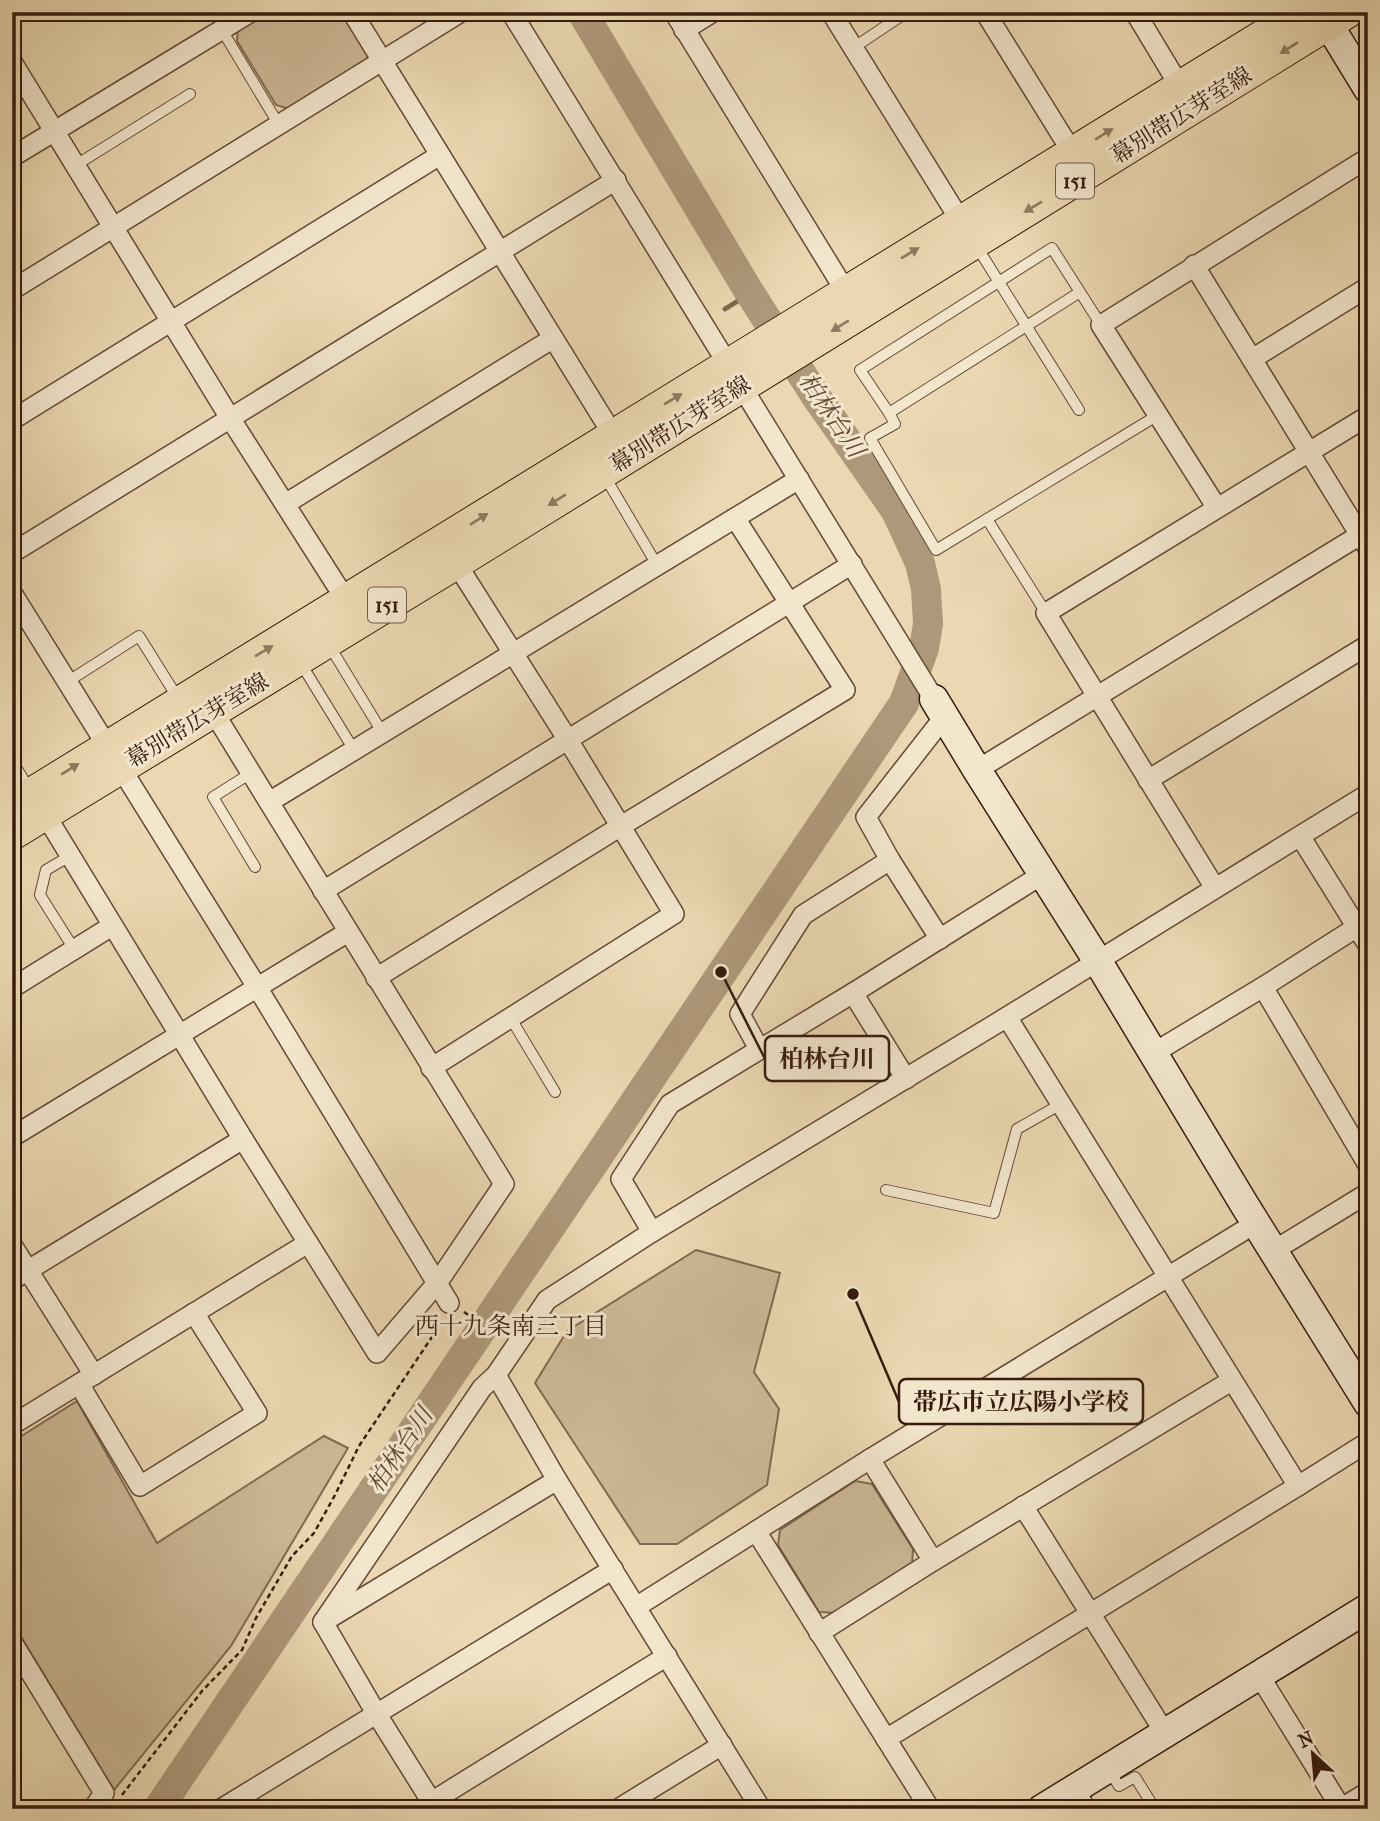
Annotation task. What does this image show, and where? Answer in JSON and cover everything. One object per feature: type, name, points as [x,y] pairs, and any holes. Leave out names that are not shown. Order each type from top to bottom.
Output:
[{"type":"main road","name":"幕別帯広芽室線","points":[[12,834],[29,804],[113,757],[198,701],[614,455],[745,370],[1315,15]]},
{"type":"main road","name":"幕別帯広芽室線","points":[[796,338],[846,292],[968,232]]},
{"type":"main road","name":"幕別帯広芽室線","points":[[198,701],[298,659],[327,641],[353,611]]},
{"type":"street","points":[[12,157],[250,12]]},
{"type":"street","points":[[352,12],[552,339],[614,455]]},
{"type":"street","points":[[12,290],[461,12]]},
{"type":"street","points":[[511,12],[616,180],[745,370],[799,480],[1368,1403]]},
{"type":"street","points":[[674,12],[846,292]]},
{"type":"street","points":[[684,30],[713,12]]},
{"type":"street","points":[[831,12],[968,232]]},
{"type":"street","points":[[985,12],[1079,164]]},
{"type":"street","points":[[1135,12],[1186,97]]},
{"type":"street","points":[[1315,15],[1365,77]]},
{"type":"street","points":[[12,62],[230,418],[353,611]]},
{"type":"street","points":[[12,420],[440,155]]},
{"type":"street","points":[[1217,509],[1101,325],[1368,158]]},
{"type":"street","points":[[12,553],[616,180]]},
{"type":"street","points":[[977,770],[1096,696],[1364,541],[1195,265]]},
{"type":"street","points":[[1252,359],[1368,287]]},
{"type":"street","points":[[285,504],[552,339]]},
{"type":"street","points":[[1215,888],[1045,613],[1368,416]]},
{"type":"street","points":[[269,802],[799,480]]},
{"type":"street","points":[[376,978],[845,690],[735,518]]},
{"type":"street","points":[[431,1068],[674,914],[514,652],[449,552]]},
{"type":"street","points":[[323,891],[852,564]]},
{"type":"street","points":[[12,593],[453,1305]]},
{"type":"street","points":[[1148,780],[1368,645]]},
{"type":"street","points":[[29,804],[69,856],[377,1353],[438,1282],[503,1184],[251,773],[198,701]]},
{"type":"street","points":[[940,707],[866,817],[940,939]]},
{"type":"street","points":[[323,1622],[482,1388],[496,1375],[547,1300],[652,1232],[1368,794]]},
{"type":"street","points":[[1300,836],[1368,945]]},
{"type":"street","points":[[759,1049],[740,1014],[803,915],[890,860]]},
{"type":"street","points":[[652,1232],[621,1179],[670,1104],[1043,874]]},
{"type":"street","points":[[12,988],[112,926]]},
{"type":"street","points":[[1152,1054],[1357,927]]},
{"type":"street","points":[[12,1137],[348,932]]},
{"type":"street","points":[[1263,987],[1368,1166]]},
{"type":"street","points":[[853,993],[906,1079]]},
{"type":"street","points":[[1007,1017],[1298,1486]]},
{"type":"street","points":[[20,1275],[243,1139]]},
{"type":"street","points":[[1273,1251],[1368,1192]]},
{"type":"street","points":[[636,1607],[870,1459],[1256,1223]]},
{"type":"street","points":[[12,1425],[308,1244]]},
{"type":"street","points":[[12,1245],[20,1275],[86,1380],[139,1486],[257,1413],[194,1313]]},
{"type":"street","points":[[496,1375],[557,1480],[761,1809]]},
{"type":"street","points":[[819,1633],[1231,1381]]},
{"type":"street","points":[[886,1739],[1368,1442]]},
{"type":"street","points":[[870,1459],[933,1562]]},
{"type":"street","points":[[323,1622],[557,1480]]},
{"type":"street","points":[[1023,1506],[1165,1733]]},
{"type":"street","points":[[756,1531],[930,1809]]},
{"type":"street","points":[[221,1809],[613,1569]]},
{"type":"street","points":[[1042,1809],[1080,1799],[1108,1769],[1368,1608]]},
{"type":"street","points":[[323,1622],[429,1806],[667,1656]]},
{"type":"street","points":[[12,1642],[104,1793],[93,1809]]},
{"type":"street","points":[[1259,1675],[1341,1808],[1368,1792]]},
{"type":"street","points":[[618,1809],[722,1745]]},
{"type":"lane","points":[[853,47],[907,12]]},
{"type":"lane","points":[[222,30],[279,125]]},
{"type":"lane","points":[[76,165],[190,94]]},
{"type":"lane","points":[[968,232],[1079,410]]},
{"type":"lane","points":[[1101,325],[1052,248],[860,370],[895,424],[870,438],[936,550],[1158,415]]},
{"type":"lane","points":[[889,414],[1080,292]]},
{"type":"lane","points":[[614,455],[657,565]]},
{"type":"lane","points":[[988,519],[1045,613]]},
{"type":"lane","points":[[67,682],[139,636],[198,701]]},
{"type":"lane","points":[[327,641],[382,732]]},
{"type":"lane","points":[[298,659],[354,750]]},
{"type":"lane","points":[[12,761],[29,804]]},
{"type":"lane","points":[[251,773],[213,797],[255,867]]},
{"type":"lane","points":[[69,856],[46,870],[40,895],[74,950]]},
{"type":"lane","points":[[510,1017],[555,1092]]},
{"type":"lane","points":[[886,1190],[994,1213],[1017,1129],[1061,1104]]},
{"type":"lane","points":[[1108,1769],[1119,1786],[1135,1777],[1155,1809]]},
{"type":"path","points":[[120,1798],[202,1691],[242,1650],[256,1618],[292,1556],[314,1533],[359,1446],[453,1305],[495,1332]]},
{"type":"shaded area","points":[[260,12],[344,12],[368,51],[367,61],[289,109],[276,105],[237,41],[238,26]]},
{"type":"shaded area","points":[[696,1250],[780,1273],[754,1372],[779,1409],[767,1485],[677,1544],[640,1544],[535,1383],[567,1331]]},
{"type":"shaded area","points":[[77,1401],[157,1543],[324,1436],[348,1448],[231,1646],[114,1790],[12,1622],[12,1442]]},
{"type":"shaded area","points":[[855,1481],[872,1484],[913,1549],[912,1566],[837,1613],[819,1612],[778,1545],[780,1530]]},
{"type":"waterway","name":"柏林台川","points":[[158,1809],[904,703],[924,648],[928,624],[926,589],[920,563],[896,511],[815,395],[748,290],[582,12]]},
{"type":"waterway","points":[[725,309],[741,299],[748,290]]},
{"type":"place","name":"柏林台川","points":[[721,972]]},
{"type":"place","name":"帯広市立広陽小学校","points":[[853,1294]]},
{"type":"district","name":"西十九条南三丁目","points":[[511,1326]]}]
